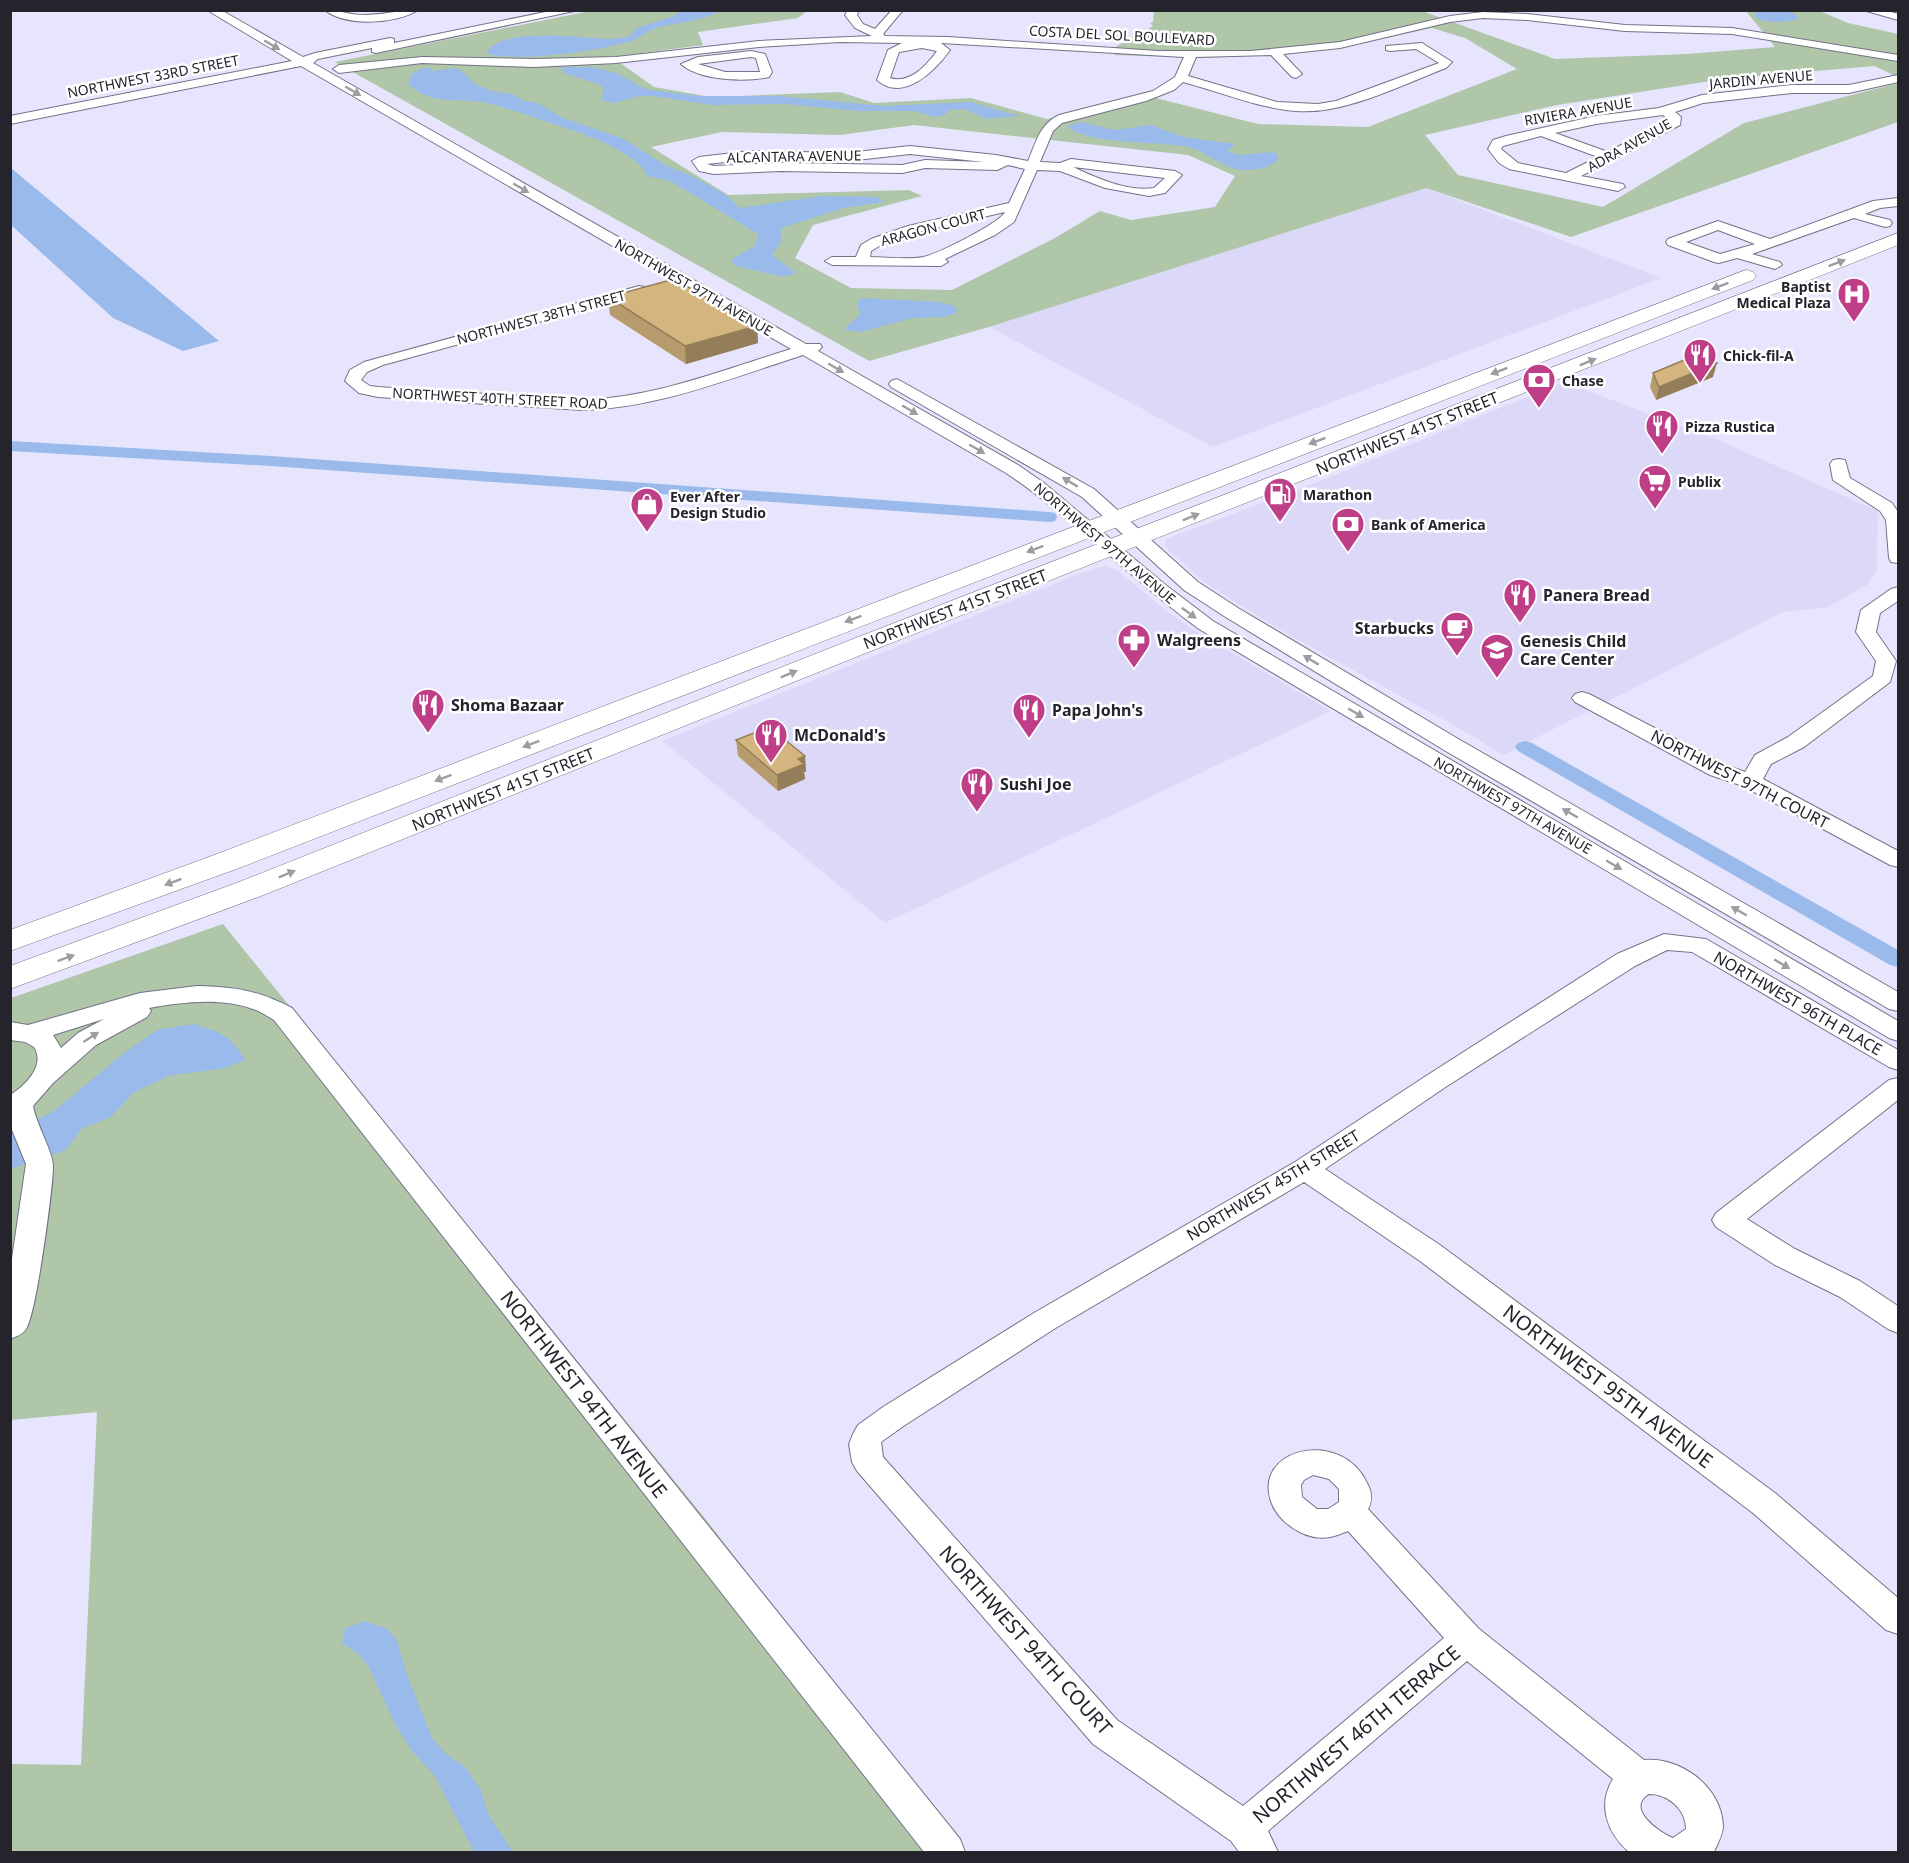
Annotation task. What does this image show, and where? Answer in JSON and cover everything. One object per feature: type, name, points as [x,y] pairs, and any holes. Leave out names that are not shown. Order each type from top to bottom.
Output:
[{"type":"main road","points":[[1852,235],[1894,226]]},
{"type":"main road","name":"NORTHWEST 41ST STREET","points":[[10,978],[250,889],[1137,539],[1894,226]]},
{"type":"main road","name":"NORTHWEST 41ST STREET","points":[[10,941],[228,861],[1797,256]]},
{"type":"main road","points":[[711,674],[735,696]]},
{"type":"main road","points":[[564,731],[607,731],[626,740],[632,722],[658,695]]},
{"type":"main road","points":[[473,800],[497,773],[499,768],[497,757]]},
{"type":"main road","points":[[228,861],[250,889]]},
{"type":"street","name":"NORTHWEST 97TH AVENUE","points":[[212,10],[679,279],[802,336]]},
{"type":"street","name":"NORTHWEST 97TH AVENUE","points":[[234,10],[747,299]]},
{"type":"street","points":[[330,10],[344,18],[355,20],[413,10]]},
{"type":"street","name":"NORTHWEST 33RD STREET","points":[[10,120],[302,62],[546,10]]},
{"type":"street","name":"NORTHWEST 33RD STREET","points":[[319,58],[574,10]]},
{"type":"street","points":[[854,10],[851,15],[859,26],[879,36],[898,10]]},
{"type":"street","points":[[1868,10],[1899,17]]},
{"type":"street","name":"COSTA DEL SOL BOULEVARD","points":[[344,73],[446,61],[592,61],[716,54],[814,40],[879,36],[924,42],[1191,55],[1274,52],[1365,40],[1467,16],[1534,14],[1625,28],[1732,31],[1899,58]]},
{"type":"street","points":[[1181,78],[1265,103],[1327,106],[1445,64],[1445,60],[1420,45],[1401,45],[1390,48],[1365,40]]},
{"type":"street","points":[[924,42],[944,49],[926,73],[901,82],[883,80],[894,50],[904,45],[924,42]]},
{"type":"street","points":[[1274,52],[1296,74]]},
{"type":"street","points":[[716,54],[758,54],[761,56],[766,72],[755,76],[729,76],[687,64],[716,54]]},
{"type":"street","points":[[926,262],[996,229],[1013,214],[1045,131],[1059,120],[1151,95],[1171,86],[1181,78],[1191,55]]},
{"type":"street","name":"JARDIN AVENUE","points":[[1664,111],[1690,102],[1735,94],[1792,89],[1849,89],[1899,79]]},
{"type":"street","name":"RIVIERA AVENUE","points":[[1498,143],[1596,120],[1664,111]]},
{"type":"street","name":"ADRA AVENUE","points":[[1569,177],[1676,122],[1674,117],[1664,111]]},
{"type":"street","points":[[425,133],[444,128]]},
{"type":"street","points":[[1541,132],[1611,157]]},
{"type":"street","name":"ADRA AVENUE","points":[[1498,143],[1494,147],[1496,152],[1510,164],[1618,187]]},
{"type":"street","name":"ALCANTARA AVENUE","points":[[1007,161],[998,166],[925,164],[902,169],[781,167],[720,170],[704,168],[699,164],[699,161],[744,155],[847,157],[910,150],[1067,165]]},
{"type":"street","points":[[1067,165],[1174,175],[1162,189],[1144,193],[1079,175],[1067,165]]},
{"type":"street","points":[[1769,244],[1718,225],[1673,242],[1719,259],[1769,244],[1881,203],[1899,202]]},
{"type":"street","name":"ARAGON COURT","points":[[863,261],[866,248],[884,239],[1015,206]]},
{"type":"street","points":[[1857,212],[1860,217],[1894,226]]},
{"type":"street","points":[[580,222],[600,216]]},
{"type":"street","points":[[1739,252],[1774,265]]},
{"type":"street","name":"ARAGON COURT","points":[[832,261],[946,262]]},
{"type":"street","name":"NORTHWEST 38TH STREET","points":[[383,361],[700,273]]},
{"type":"street","name":"NORTHWEST 97TH AVENUE","points":[[766,310],[802,336],[1020,474],[1090,529],[1169,598],[1226,637],[1899,1032]]},
{"type":"street","name":"NORTHWEST 40TH STREET ROAD","points":[[383,361],[356,372],[353,378],[354,383],[365,390],[378,392],[595,405],[647,398],[802,336],[825,343],[844,354]]},
{"type":"street","name":"NORTHWEST 97TH AVENUE","points":[[881,375],[1071,482],[1095,499],[1191,586],[1267,634],[1452,745],[1899,1003]]},
{"type":"street","points":[[1839,464],[1842,480],[1886,507],[1895,520],[1898,558]]},
{"type":"street","points":[[1751,781],[1763,760],[1796,742],[1883,678],[1886,661],[1866,632],[1871,610],[1899,593]]},
{"type":"street","name":"NORTHWEST 97TH COURT","points":[[1582,698],[1718,770],[1751,781],[1899,860]]},
{"type":"street","name":"NORTHWEST 45TH STREET","points":[[866,1453],[865,1444],[869,1434],[894,1416],[1044,1321],[1305,1169],[1435,1082],[1626,960],[1664,942],[1697,945]]},
{"type":"street","name":"NORTHWEST 96TH PLACE","points":[[1697,945],[1899,1061]]},
{"type":"street","name":"NORTHWEST 94TH AVENUE","points":[[17,1110],[47,1076],[87,1039],[137,1011],[185,994]]},
{"type":"street","name":"NORTHWEST 94TH AVENUE","points":[[19,1032],[143,1000],[185,994],[224,995],[256,1000],[283,1014],[947,1852]]},
{"type":"street","points":[[19,1032],[39,1039],[49,1048],[52,1061],[47,1076]]},
{"type":"street","points":[[1899,1087],[1726,1220],[1785,1257],[1850,1289],[1899,1321]]},
{"type":"street","points":[[10,1327],[15,1322],[18,1278],[40,1164],[17,1110]]},
{"type":"street","name":"NORTHWEST 95TH AVENUE","points":[[1305,1169],[1430,1253],[1764,1503],[1899,1619]]},
{"type":"street","name":"NORTHWEST 94TH COURT","points":[[866,1453],[868,1462],[874,1471],[1105,1732],[1252,1840]]},
{"type":"street","points":[[1351,1512],[1467,1641],[1640,1779]]},
{"type":"street","name":"NORTHWEST 46TH TERRACE","points":[[1252,1840],[1467,1641]]},
{"type":"street","points":[[1663,1852],[1641,1842],[1625,1819],[1622,1806],[1630,1785],[1652,1776],[1678,1783],[1700,1805],[1705,1830],[1701,1841],[1692,1849],[1684,1852]]},
{"type":"shaded area","points":[[1426,188],[1661,278],[1213,447],[989,327]]},
{"type":"shaded area","points":[[1564,382],[1711,437],[1878,511],[1877,570],[1867,585],[1828,607],[1783,612],[1503,755],[1243,607],[1203,581],[1169,551],[1165,544],[1166,539],[1315,483]]},
{"type":"shaded area","points":[[1104,566],[1117,570],[1169,613],[1202,635],[1331,711],[885,923],[662,741],[1078,574]]},
{"type":"green space","points":[[1419,10],[1555,59],[1687,54],[1775,47],[1746,11],[1817,10],[1848,23],[1898,34],[1898,77],[1874,66],[1723,79],[1557,105],[1425,135],[1458,175],[1603,207],[1744,123],[1898,83],[1898,122],[1571,237],[1426,188],[989,327],[869,361],[335,62],[590,11],[807,11],[798,18],[698,32],[703,45],[612,57],[654,87],[711,97],[840,92],[874,103],[971,98],[1047,119],[1140,94],[1258,124],[1368,127],[1517,69],[1465,38],[1432,28],[1352,45],[1298,53],[1205,58],[1115,55],[1115,47],[1153,26],[1150,23],[1153,22],[1154,11]],"holes":[[[914,125],[1188,155],[1235,176],[1215,207],[1131,220],[1100,211],[1055,238],[952,290],[851,288],[795,258],[813,225],[922,196],[909,190],[728,195],[651,147],[722,132],[840,135]]]},
{"type":"green space","points":[[223,924],[707,1521],[965,1852],[11,1852],[10,1764],[81,1765],[97,1412],[11,1420],[11,998]]},
{"type":"water","points":[[1785,10],[1799,19],[1772,22],[1756,18],[1754,11]]},
{"type":"water","points":[[681,11],[721,11],[698,19],[655,28],[638,38],[617,45],[537,56],[500,56],[486,53],[495,44],[526,36],[613,39],[628,37],[637,28],[671,17]]},
{"type":"water","points":[[561,67],[592,67],[619,74],[645,89],[697,96],[778,96],[885,106],[970,102],[1019,116],[986,119],[965,109],[949,110],[945,115],[934,117],[915,111],[857,111],[786,104],[711,105],[654,96],[639,96],[614,103],[601,100],[604,88],[601,85],[564,73]]},
{"type":"water","points":[[423,68],[430,68],[432,71],[454,68],[462,71],[475,84],[492,91],[512,94],[525,101],[538,103],[563,118],[624,139],[663,164],[694,177],[726,195],[740,208],[822,196],[877,197],[883,202],[844,208],[781,228],[781,242],[772,255],[796,273],[779,276],[736,266],[731,260],[755,246],[758,234],[670,181],[647,176],[644,170],[629,157],[610,145],[585,136],[585,134],[487,103],[437,99],[427,96],[408,84],[412,74]]},
{"type":"water","points":[[1081,122],[1115,130],[1151,125],[1183,137],[1235,144],[1227,152],[1240,155],[1271,152],[1277,154],[1278,160],[1260,169],[1240,170],[1188,147],[1106,139],[1076,132],[1067,126]]},
{"type":"water","points":[[11,168],[219,341],[183,351],[113,318],[11,225]]},
{"type":"water","points":[[862,298],[940,302],[958,309],[954,314],[944,317],[913,318],[860,332],[846,330],[845,328],[860,315],[857,302]]},
{"type":"water","points":[[193,1024],[211,1029],[230,1040],[245,1060],[225,1068],[168,1076],[133,1093],[111,1117],[81,1129],[66,1150],[11,1169],[11,1133],[54,1111],[124,1053],[157,1030]]},
{"type":"water","points":[[365,1621],[387,1629],[396,1638],[409,1680],[432,1738],[445,1753],[465,1767],[481,1790],[488,1814],[513,1852],[474,1852],[435,1776],[412,1751],[396,1726],[369,1667],[358,1654],[342,1643],[345,1628]]},
{"type":"building","points":[[674,279],[757,326],[685,346],[608,297]]},
{"type":"building","points":[[1696,355],[1717,363],[1659,387],[1653,373]]},
{"type":"building","points":[[764,729],[773,736],[778,734],[805,756],[798,759],[804,764],[777,775],[736,740]]},
{"type":"waterway","points":[[10,446],[271,461],[1049,517]]},
{"type":"waterway","points":[[1525,747],[1898,960]]},
{"type":"place","name":"Baptist Medical Plaza","points":[[1854,323]]},
{"type":"place","name":"Chick-fil-A","points":[[1700,384]]},
{"type":"place","name":"Chase","points":[[1539,409]]},
{"type":"place","name":"Pizza Rustica","points":[[1662,455]]},
{"type":"place","name":"Publix","points":[[1655,510]]},
{"type":"place","name":"Marathon","points":[[1280,523]]},
{"type":"place","name":"Ever After Design Studio","points":[[647,533]]},
{"type":"place","name":"Bank of America","points":[[1348,553]]},
{"type":"place","name":"Panera Bread","points":[[1520,624]]},
{"type":"place","name":"Starbucks","points":[[1457,657]]},
{"type":"place","name":"Walgreens","points":[[1134,669]]},
{"type":"place","name":"Genesis Child Care Center","points":[[1497,679]]},
{"type":"place","name":"Shoma Bazaar","points":[[428,734]]},
{"type":"place","name":"Papa John's","points":[[1029,739]]},
{"type":"place","name":"McDonald's","points":[[771,764]]},
{"type":"place","name":"Sushi Joe","points":[[977,813]]}]
